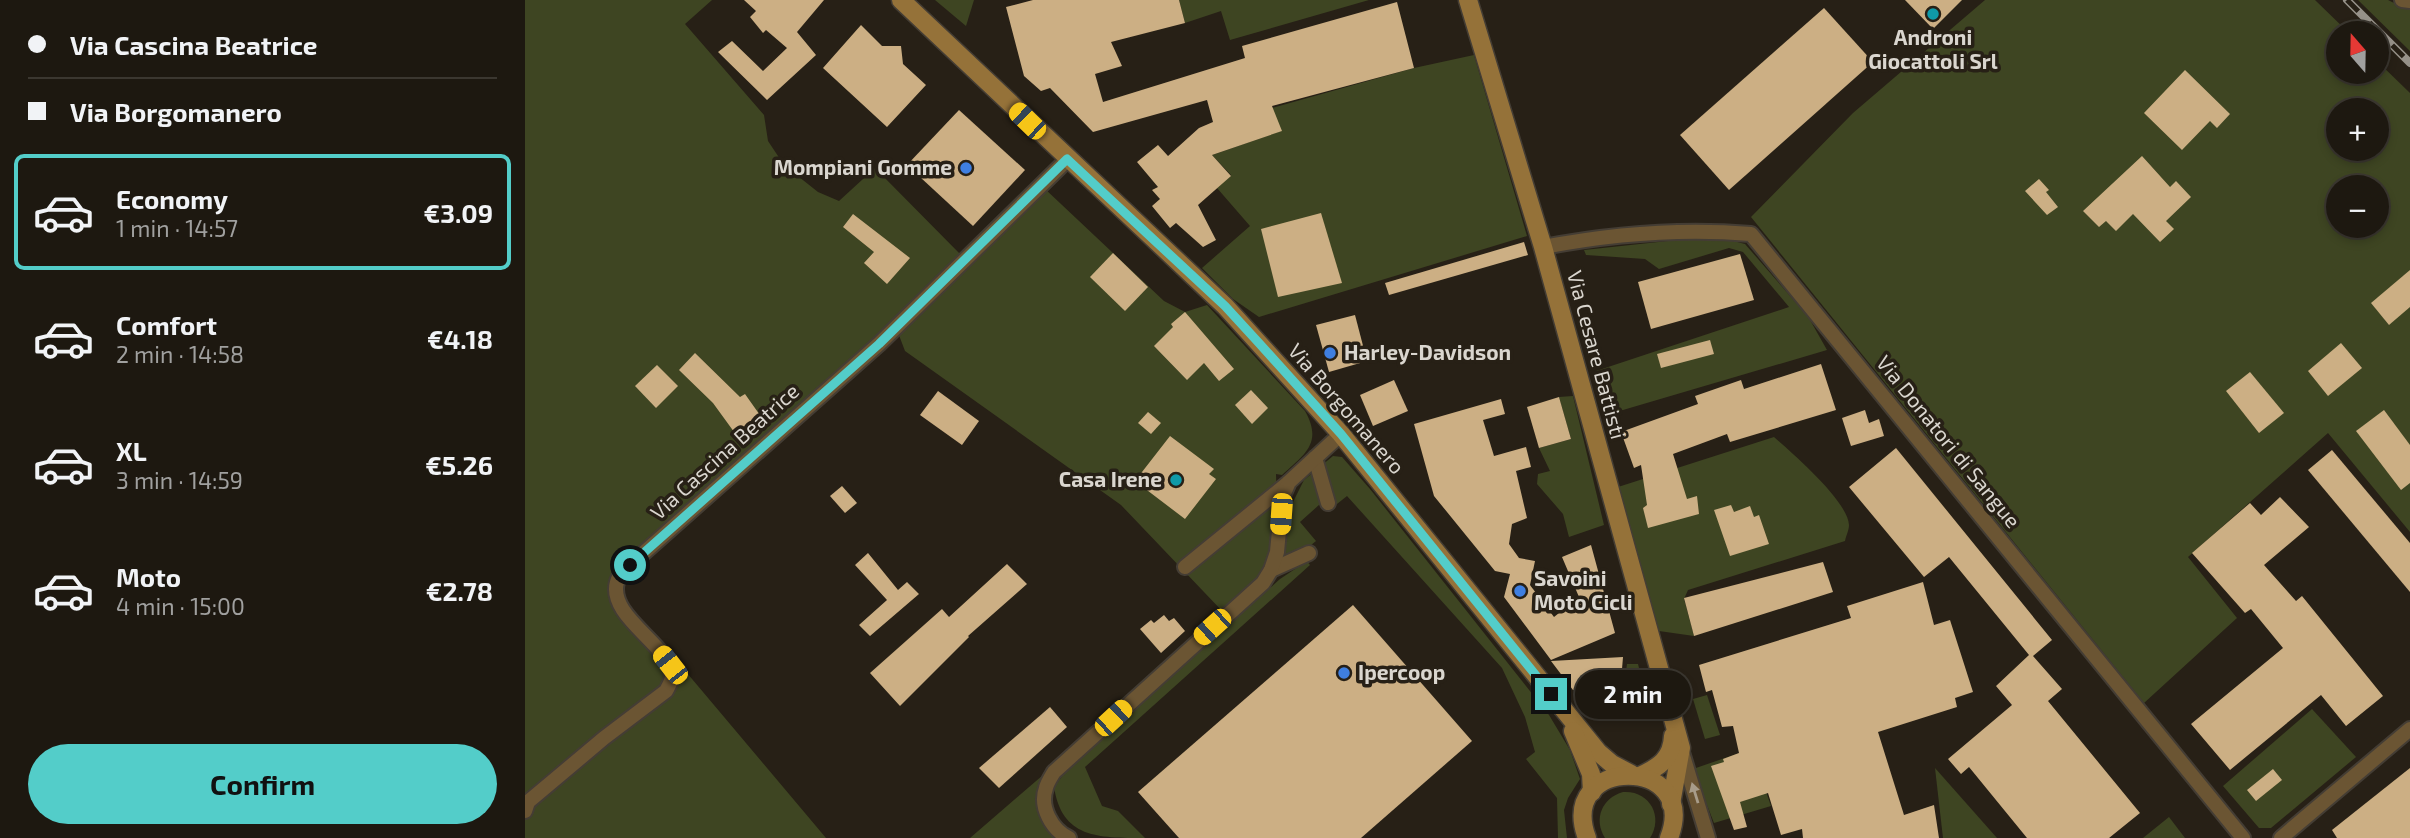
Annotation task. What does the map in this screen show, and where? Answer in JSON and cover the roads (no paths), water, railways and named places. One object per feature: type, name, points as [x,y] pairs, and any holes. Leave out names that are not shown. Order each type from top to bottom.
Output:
[{"type":"main road","name":"Via Borgomanero","points":[[901,0],[1225,306],[1341,434],[1598,752],[1612,764],[1659,787],[1671,804]]},
{"type":"main road","name":"Via Cesare Battisti","points":[[1468,0],[1543,247],[1681,748],[1671,804],[1674,818],[1672,836]]},
{"type":"main road","name":"Via Borgomanero","points":[[1564,712],[1591,775],[1592,792]]},
{"type":"main road","name":"Via Cesare Battisti","points":[[1592,792],[1609,778],[1636,775],[1657,768],[1670,754],[1674,724]]},
{"type":"main road","points":[[1584,835],[1584,808],[1592,792]]},
{"type":"street","points":[[2402,0],[2410,1]]},
{"type":"street","name":"Via Cascina Beatrice","points":[[525,811],[527,802],[666,691],[672,677],[670,665],[625,614],[616,597],[617,580],[630,565],[879,344],[1067,159]]},
{"type":"street","name":"Via Donatori di Sangue","points":[[1543,247],[1706,230],[1751,234],[2243,838]]},
{"type":"street","points":[[1185,567],[1289,482],[1341,434]]},
{"type":"street","points":[[1315,457],[1328,503]]},
{"type":"street","points":[[1069,838],[1053,826],[1047,814],[1044,790],[1054,772],[1263,583],[1271,570],[1279,541],[1282,498],[1289,482]]},
{"type":"street","points":[[1271,570],[1309,553]]},
{"type":"street","points":[[2281,838],[2410,729]]},
{"type":"street","name":"Via Cesare Battisti","points":[[1681,748],[1708,838]]},
{"type":"railway","points":[[2347,0],[2410,63]]},
{"type":"place","name":"Androni Giocattoli Srl","points":[[1933,14]]},
{"type":"place","name":"Mompiani Gomme","points":[[966,168]]},
{"type":"place","name":"Harley-Davidson","points":[[1330,353]]},
{"type":"place","name":"Casa Irene","points":[[1176,480]]},
{"type":"place","name":"Savoini Moto Cicli","points":[[1520,591]]},
{"type":"place","name":"Ipercoop","points":[[1344,673]]}]
